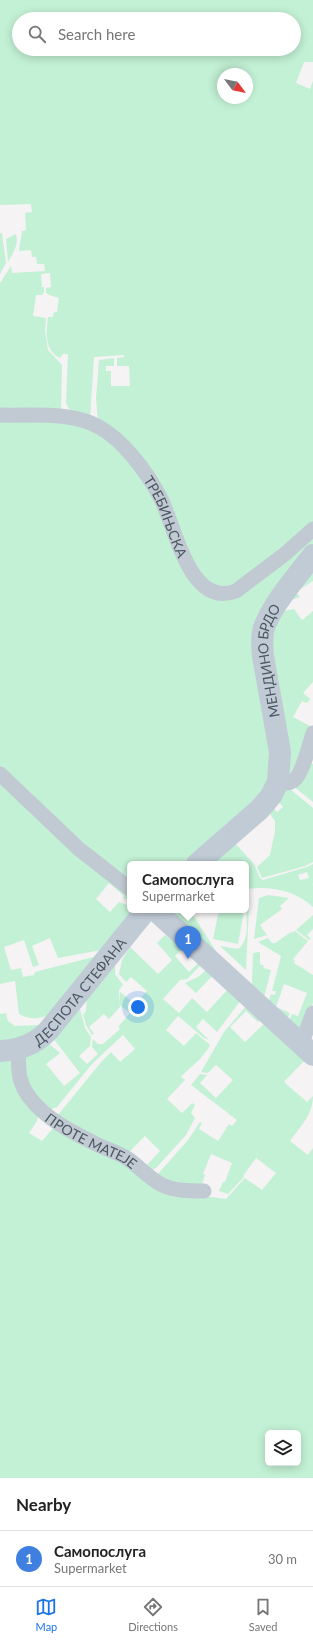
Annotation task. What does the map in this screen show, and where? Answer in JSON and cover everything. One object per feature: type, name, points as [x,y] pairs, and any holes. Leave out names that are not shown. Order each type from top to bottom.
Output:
[{"type":"street","name":"ТРЕБИЊСКА","points":[[0,415],[76,418],[90,422],[109,433],[130,454],[158,494],[166,508],[181,552],[191,571],[208,589],[217,594],[227,594],[236,591],[285,554],[313,529]]},
{"type":"street","name":"МЕНДИНО БРДО","points":[[200,861],[260,809],[271,796],[278,782],[280,752],[262,656],[264,626],[271,612],[313,555]]},
{"type":"street","points":[[278,782],[292,782],[299,774],[313,733]]},
{"type":"street","points":[[0,774],[80,849],[127,887]]},
{"type":"street","name":"ДЕСПОТА СТЕФАНА","points":[[9,1050],[33,1043],[48,1031],[144,913]]},
{"type":"street","points":[[158,913],[307,1050]]},
{"type":"street","points":[[307,1050],[313,1013]]},
{"type":"street","name":"ПРОТЕ МАТЕЈЕ","points":[[9,1050],[18,1070],[21,1084],[30,1099],[41,1111],[60,1125],[126,1158],[163,1185],[177,1190],[204,1191]]},
{"type":"green space","points":[[0,0],[313,0],[313,62],[304,62],[296,83],[310,89],[313,81],[313,523],[290,546],[226,590],[201,577],[177,527],[98,421],[96,399],[99,360],[114,358],[114,366],[106,366],[106,371],[111,371],[111,386],[130,386],[129,366],[117,366],[117,358],[124,357],[124,355],[94,357],[90,419],[71,413],[66,403],[68,354],[63,354],[60,358],[55,355],[51,351],[47,340],[48,317],[53,317],[54,312],[57,312],[59,298],[46,293],[46,288],[51,287],[50,273],[41,274],[44,292],[42,295],[36,295],[33,316],[46,318],[45,331],[48,350],[62,365],[61,413],[0,412],[0,283],[11,266],[12,273],[45,271],[44,264],[37,264],[36,257],[32,257],[31,250],[19,251],[22,231],[26,230],[25,213],[32,212],[31,204],[0,205]]},
{"type":"green space","points":[[0,233],[2,233],[6,263],[0,274]]},
{"type":"green space","points":[[16,234],[17,241],[14,252],[8,262],[6,239]]},
{"type":"green space","points":[[0,418],[80,425],[102,433],[144,478],[178,553],[218,598],[313,534],[313,545],[266,609],[275,752],[269,786],[190,861],[127,861],[127,880],[0,771]]},
{"type":"green space","points":[[313,565],[313,581],[296,592],[300,597],[286,602]]},
{"type":"green space","points":[[294,609],[302,620],[313,611],[313,682],[303,693],[310,699],[307,703],[302,701],[293,717],[312,727],[289,778],[269,656],[278,612]]},
{"type":"green space","points":[[307,763],[313,764],[313,802],[293,786]]},
{"type":"green space","points":[[0,778],[127,890],[127,900],[123,898],[124,896],[109,883],[96,899],[110,912],[119,902],[127,905],[127,913],[131,913],[107,949],[58,958],[50,938],[32,946],[39,965],[33,967],[24,940],[4,947],[11,970],[21,968],[23,977],[34,975],[35,972],[97,956],[50,1014],[39,1018],[31,1018],[19,1014],[15,981],[0,984]]},
{"type":"green space","points":[[285,789],[290,789],[313,808],[313,862],[305,866],[262,878],[257,867],[270,855],[275,831],[275,821],[267,810],[271,805],[277,812],[283,807],[276,799]]},
{"type":"green space","points":[[232,840],[254,864],[260,878],[263,880],[313,864],[313,907],[306,901],[282,890],[249,889],[249,861],[208,861]],"holes":[[[307,872],[309,878],[300,880],[298,875]]]},
{"type":"green space","points":[[268,895],[289,898],[280,906],[282,909],[260,925],[267,935],[254,939],[259,898]]},
{"type":"green space","points":[[192,913],[219,956],[173,914]]},
{"type":"green space","points":[[218,913],[244,913],[238,944],[213,939]]},
{"type":"green space","points":[[246,913],[249,913],[246,970],[220,946],[238,949],[245,940],[247,928]]},
{"type":"green space","points":[[313,915],[313,929],[307,935],[311,939],[309,940],[296,930]]},
{"type":"green space","points":[[295,931],[308,941],[293,959],[295,961],[294,963],[313,975],[313,1003],[300,1034],[288,1024],[292,1014],[298,1016],[307,993],[284,984],[276,1007],[290,1013],[286,1023],[267,1006],[271,994],[275,995],[276,991],[272,991],[281,956],[258,942],[268,938],[272,943],[275,943],[291,932],[292,933]]},
{"type":"green space","points":[[165,935],[183,948],[175,956],[189,972],[199,962],[201,965],[187,979],[180,980],[163,999],[179,1013],[192,998],[207,1012],[229,988],[241,1000],[217,1032],[203,1019],[196,1027],[209,1040],[204,1038],[178,1016],[166,1030],[184,1046],[196,1033],[210,1045],[200,1058],[181,1077],[185,1080],[167,1099],[182,1113],[192,1103],[195,1105],[191,1113],[195,1118],[186,1135],[156,1168],[152,1170],[129,1157],[133,1153],[146,1166],[160,1151],[145,1136],[127,1156],[58,1115],[111,1052],[120,1062],[135,1049],[123,1035],[92,1064],[57,1107],[49,1110],[23,1081],[26,1053],[48,1043],[60,1053],[46,1064],[64,1086],[80,1073],[53,1038],[80,1009],[85,1028],[91,1037],[90,1046],[79,1056],[87,1064],[98,1054],[92,1047],[93,1039],[98,1044],[103,1044],[120,1029],[118,1027],[130,1013],[120,1005],[120,992],[135,1004],[147,991],[131,977],[126,982],[119,974],[122,960],[130,947],[158,974],[172,960],[157,943]]},
{"type":"green space","points":[[260,952],[260,964],[264,966],[263,968],[271,970],[263,1001],[253,989],[252,984],[253,953]]},
{"type":"green space","points":[[115,965],[115,974],[123,985],[119,990],[120,1007],[109,1019],[104,1014],[89,1027],[94,1034],[92,1035],[86,1025],[83,1015],[86,1011],[87,994]]},
{"type":"green space","points":[[207,969],[213,975],[196,993],[185,983],[198,977]]},
{"type":"green space","points":[[247,1005],[262,1018],[258,1022],[246,1011],[230,1027],[245,1042],[266,1022],[304,1056],[304,1062],[284,1082],[307,1102],[313,1096],[311,1109],[308,1115],[290,1141],[308,1155],[313,1148],[313,1478],[0,1478],[0,1055],[11,1056],[15,1059],[17,1081],[38,1116],[37,1121],[29,1133],[42,1141],[54,1127],[58,1127],[78,1139],[125,1160],[152,1182],[166,1189],[180,1193],[226,1199],[245,1178],[262,1190],[276,1173],[256,1158],[243,1176],[244,1177],[228,1194],[219,1191],[223,1182],[225,1182],[232,1163],[211,1154],[203,1174],[205,1175],[201,1187],[189,1189],[172,1186],[157,1178],[156,1176],[188,1140],[200,1122],[202,1123],[199,1129],[218,1141],[229,1124],[232,1126],[237,1120],[191,1085],[200,1074],[207,1075],[200,1083],[216,1098],[233,1080],[216,1065],[208,1073],[201,1072],[224,1032]]},
{"type":"green space","points":[[6,1013],[8,1021],[15,1026],[38,1025],[43,1027],[0,1047],[0,1014]]},
{"type":"place","name":"Самопослуга","points":[[188,959]]}]
